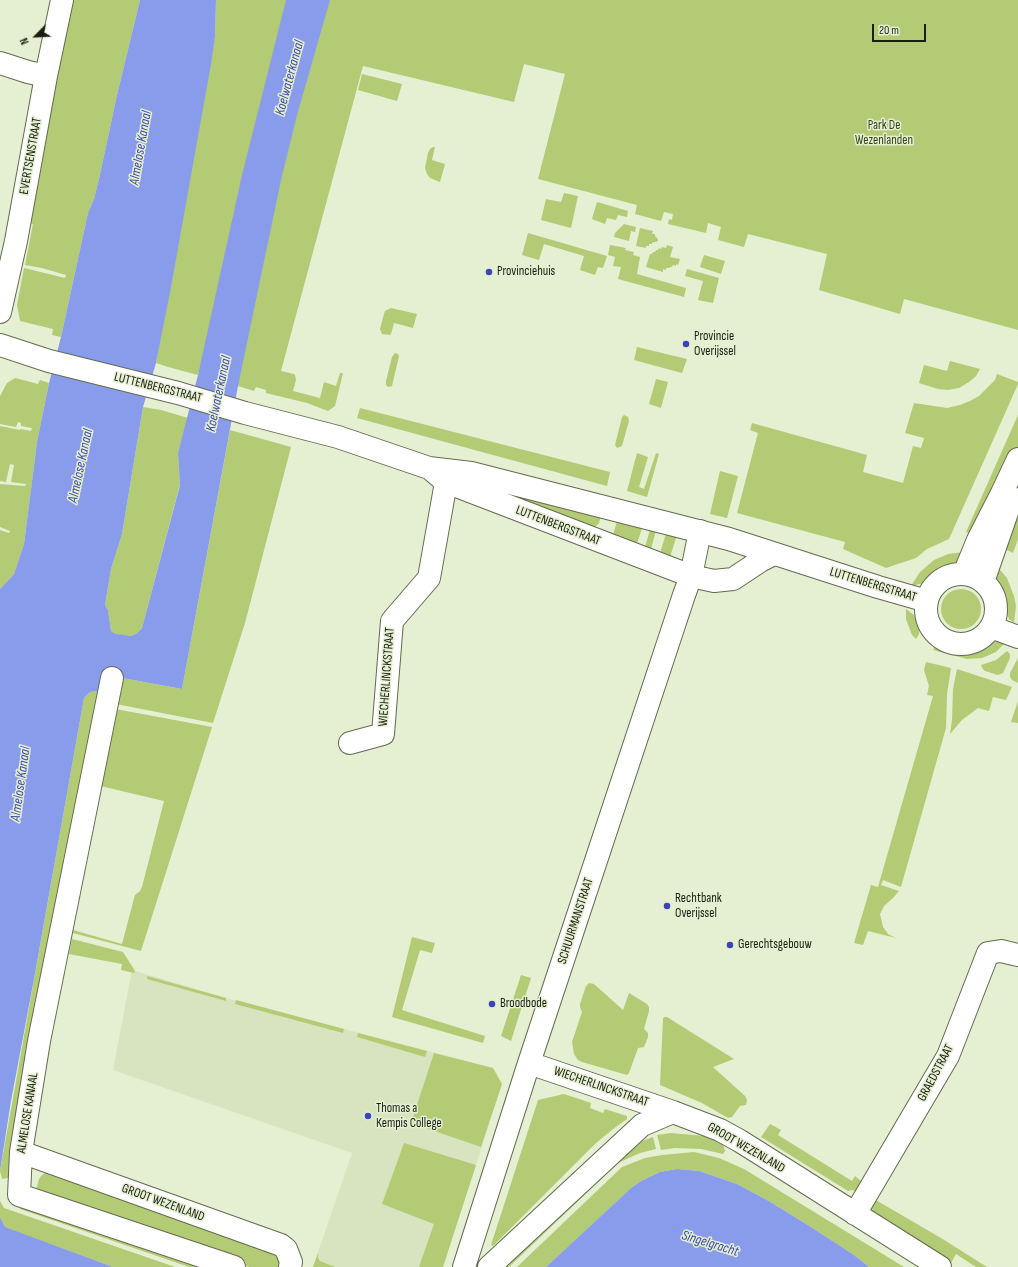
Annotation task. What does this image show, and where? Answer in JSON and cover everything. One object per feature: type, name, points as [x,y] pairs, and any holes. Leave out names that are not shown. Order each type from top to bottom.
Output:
[{"type":"street","name":"EVERTSENSTRAAT","points":[[0,312],[8,238],[46,76],[62,0]]},
{"type":"street","points":[[0,62],[28,72],[46,76]]},
{"type":"street","name":"LUTTENBERGSTRAAT","points":[[0,345],[48,361],[151,386],[245,413],[338,437],[429,468],[470,473],[729,539],[878,587],[927,601]]},
{"type":"street","points":[[974,578],[975,545],[1018,459]]},
{"type":"street","name":"LUTTENBERGSTRAAT","points":[[429,468],[446,482],[691,576],[714,581],[733,579],[760,561],[774,554]]},
{"type":"street","name":"WIECHERLINCKSTRAAT","points":[[350,743],[383,734],[392,621],[429,578],[446,482]]},
{"type":"street","points":[[974,578],[1018,483]]},
{"type":"street","points":[[691,576],[700,531]]},
{"type":"street","name":"LUTTENBERGSTRAAT","points":[[974,578],[954,574],[937,584],[930,592],[927,601],[926,611],[928,621],[932,630],[939,637],[948,642],[958,644],[968,644],[977,641],[985,635],[991,627]]},
{"type":"street","name":"SCHUURMANSTRAAT","points":[[464,1267],[529,1063],[691,576]]},
{"type":"street","points":[[974,578],[990,589],[994,598],[996,608],[995,618],[991,627],[1018,637]]},
{"type":"street","name":"ALMELOSE KANAAL","points":[[112,678],[39,1041],[21,1152],[19,1195],[234,1267]]},
{"type":"street","name":"GRAEDSTRAAT","points":[[855,1214],[948,1056],[988,953],[1001,951],[1018,955]]},
{"type":"street","name":"WIECHERLINCKSTRAAT","points":[[529,1063],[673,1112]]},
{"type":"street","points":[[489,1267],[642,1125],[673,1112]]},
{"type":"street","name":"GROOT WEZENLAND","points":[[673,1112],[726,1134],[940,1267]]},
{"type":"street","name":"GROOT WEZENLAND","points":[[21,1152],[281,1245],[286,1249],[291,1262],[290,1267]]},
{"type":"shaded area","name":"Thomas a Kempis College","points":[[132,970],[226,998],[493,1068],[502,1084],[443,1267],[313,1267],[352,1153],[113,1070]]},
{"type":"green space","points":[[73,0],[140,0],[117,95],[99,179],[94,199],[88,213],[61,337],[52,335],[53,329],[20,321],[17,305],[24,268],[65,278],[66,275],[25,265],[33,224],[28,223]]},
{"type":"green space","name":"Park De Wezenlanden","points":[[216,0],[1018,0],[1018,330],[904,299],[900,314],[819,290],[827,254],[748,234],[744,247],[718,240],[721,227],[708,223],[706,233],[668,224],[669,219],[672,220],[673,214],[664,212],[661,221],[635,214],[637,205],[538,179],[565,74],[524,64],[514,102],[363,66],[281,371],[295,375],[296,380],[293,391],[320,398],[324,382],[336,386],[340,373],[343,373],[335,406],[328,411],[307,403],[266,393],[266,390],[256,387],[254,391],[238,386],[238,383],[198,372],[198,375],[156,363],[215,37]]},
{"type":"green space","points":[[362,74],[402,84],[397,101],[358,90]]},
{"type":"green space","points":[[433,147],[435,147],[432,160],[445,164],[440,182],[430,178],[425,168],[428,153]]},
{"type":"green space","points":[[564,193],[578,196],[571,228],[541,220],[546,199],[561,202]]},
{"type":"green space","points":[[597,202],[628,211],[627,217],[618,215],[616,220],[607,218],[605,224],[592,219]]},
{"type":"green space","points":[[624,224],[636,227],[635,232],[631,231],[629,241],[614,237],[615,233]]},
{"type":"green space","points":[[640,228],[653,231],[652,234],[655,234],[658,241],[649,244],[646,248],[636,246]]},
{"type":"green space","points":[[528,233],[607,256],[603,268],[598,267],[595,275],[580,270],[584,256],[544,244],[539,260],[522,255]]},
{"type":"green space","points":[[610,245],[626,248],[625,250],[634,252],[633,255],[640,257],[637,274],[686,288],[684,297],[618,279],[621,267],[613,266],[615,257],[608,255]]},
{"type":"green space","points":[[667,245],[673,247],[670,257],[680,259],[678,265],[673,265],[672,267],[666,268],[666,270],[663,269],[663,272],[646,267],[650,254],[659,248],[666,248]]},
{"type":"green space","points":[[704,255],[725,261],[721,274],[700,267]]},
{"type":"green space","points":[[687,269],[719,278],[713,303],[698,300],[703,281],[685,276]]},
{"type":"green space","points":[[391,308],[417,314],[413,328],[394,323],[390,335],[382,334],[380,329],[385,311]]},
{"type":"green space","points":[[637,347],[687,359],[682,373],[634,360]]},
{"type":"green space","points":[[395,353],[399,356],[392,386],[388,387],[386,385],[386,381],[392,357]]},
{"type":"green space","points":[[950,361],[980,369],[976,376],[959,388],[948,390],[938,389],[919,383],[924,365],[947,371]]},
{"type":"green space","points":[[997,374],[1018,382],[1018,384],[949,539],[927,549],[916,558],[886,568],[843,549],[845,542],[737,513],[758,433],[750,430],[752,423],[867,455],[863,472],[903,483],[913,446],[921,448],[924,438],[905,433],[914,403],[947,408],[960,405],[979,396],[995,380]]},
{"type":"green space","points":[[15,378],[38,384],[40,380],[49,383],[37,442],[24,544],[14,574],[0,589],[0,530],[9,533],[10,531],[0,527],[0,484],[25,486],[26,484],[11,482],[14,465],[10,464],[6,482],[0,481],[0,426],[31,431],[32,428],[21,426],[21,423],[18,422],[16,427],[0,424],[0,396],[7,383]]},
{"type":"green space","points":[[656,379],[668,382],[661,408],[649,404]]},
{"type":"green space","points":[[143,407],[161,410],[188,418],[178,453],[180,484],[142,628],[136,634],[123,636],[111,631],[108,610],[105,605],[111,569],[122,534]]},
{"type":"green space","points":[[360,408],[610,472],[607,486],[357,418]]},
{"type":"green space","points":[[624,415],[628,417],[629,421],[622,446],[617,448],[615,445],[622,417]]},
{"type":"green space","points":[[1018,415],[1018,447],[1001,485],[974,535],[966,532]]},
{"type":"green space","points":[[230,430],[291,447],[245,623],[213,723],[111,703],[117,677],[182,689]]},
{"type":"green space","points":[[637,453],[648,457],[639,487],[644,489],[656,453],[659,454],[647,497],[627,491]]},
{"type":"green space","points":[[720,471],[738,476],[727,518],[710,514]]},
{"type":"green space","points":[[465,476],[601,516],[599,523],[592,530],[588,530]]},
{"type":"green space","points":[[1018,494],[1018,539],[1013,553],[1001,547]]},
{"type":"green space","points":[[617,521],[643,525],[635,550],[613,535]]},
{"type":"green space","points":[[651,527],[657,527],[649,556],[643,553]]},
{"type":"green space","points":[[667,530],[677,535],[669,560],[658,560]]},
{"type":"green space","points":[[964,552],[961,560],[954,565],[940,571],[924,583],[911,586],[920,572],[934,560],[948,554]]},
{"type":"green space","points":[[995,564],[1007,578],[1014,596],[1016,606],[1014,623],[1009,619],[1006,612],[1003,597],[996,581]]},
{"type":"green space","points":[[957,589],[965,589],[972,592],[978,598],[981,609],[978,620],[972,626],[965,629],[957,629],[950,626],[944,620],[941,613],[941,605],[944,598],[950,592]]},
{"type":"green space","points":[[906,609],[914,615],[920,624],[919,634],[916,639],[912,635],[906,619]]},
{"type":"green space","points":[[995,642],[1001,642],[1004,644],[996,652],[982,658],[967,659],[933,650],[934,648],[937,648],[950,652],[969,652]]},
{"type":"green space","points":[[1007,651],[1010,654],[1010,658],[1003,673],[998,675],[983,669],[981,665],[996,660]]},
{"type":"green space","points":[[1018,658],[1018,683],[1012,680],[1010,673]]},
{"type":"green space","points":[[926,662],[951,668],[947,694],[946,728],[901,887],[883,880],[881,885],[899,891],[884,906],[880,914],[883,927],[888,934],[896,938],[868,931],[863,945],[854,943],[871,885],[878,887],[933,696],[927,695],[929,686],[924,670]]},
{"type":"green space","points":[[957,669],[1012,687],[1006,700],[993,697],[989,711],[978,708],[962,720],[950,734],[953,689]]},
{"type":"green space","points":[[101,680],[12,1177],[2,1179],[0,1171],[84,698],[90,692],[98,691]]},
{"type":"green space","points":[[1018,701],[1018,723],[1011,722]]},
{"type":"green space","points":[[110,708],[212,727],[141,951],[73,933],[73,930],[122,944],[135,895],[142,887],[164,801],[96,785]]},
{"type":"green space","points":[[412,937],[435,943],[432,953],[420,950],[402,1010],[485,1036],[483,1043],[392,1017]]},
{"type":"green space","points":[[72,939],[123,952],[135,971],[134,973],[121,970],[122,964],[69,954]]},
{"type":"green space","points":[[521,975],[531,978],[511,1041],[501,1036]]},
{"type":"green space","points":[[147,976],[226,998],[226,1001],[147,979]]},
{"type":"green space","points":[[589,983],[594,984],[623,1010],[629,993],[647,1004],[649,1007],[644,1029],[648,1033],[648,1037],[644,1047],[638,1048],[627,1075],[582,1062],[578,1060],[574,1054],[572,1042],[582,1012],[580,1004],[586,986]]},
{"type":"green space","points":[[236,1000],[344,1029],[343,1033],[235,1004]]},
{"type":"green space","points":[[664,1017],[667,1017],[734,1059],[713,1067],[745,1096],[747,1100],[746,1105],[740,1106],[732,1117],[728,1118],[702,1103],[660,1085]]},
{"type":"green space","points":[[358,1033],[427,1051],[425,1057],[357,1037]]},
{"type":"green space","points":[[434,1053],[493,1068],[502,1084],[481,1147],[411,1123]]},
{"type":"green space","points":[[564,1094],[591,1103],[590,1108],[603,1113],[605,1109],[627,1116],[627,1119],[596,1143],[493,1246],[491,1245],[538,1100]]},
{"type":"green space","points":[[770,1124],[781,1130],[778,1135],[852,1181],[855,1176],[861,1181],[858,1195],[853,1190],[848,1191],[761,1137]]},
{"type":"green space","points":[[671,1133],[704,1136],[723,1144],[725,1151],[723,1154],[701,1149],[675,1148],[661,1150],[657,1135]]},
{"type":"green space","points":[[653,1137],[656,1149],[640,1153],[618,1163],[509,1267],[502,1267],[631,1145]]},
{"type":"green space","points":[[404,1143],[476,1165],[443,1267],[419,1267],[434,1224],[382,1204]]},
{"type":"green space","points":[[694,1152],[719,1158],[744,1169],[904,1267],[869,1267],[854,1255],[811,1227],[767,1200],[737,1184],[699,1171],[677,1169],[660,1172],[641,1181],[631,1188],[546,1267],[517,1267],[622,1167],[645,1158]]},
{"type":"green space","points":[[47,1171],[274,1247],[282,1267],[249,1267],[35,1194],[39,1179]]},
{"type":"green space","points":[[874,1199],[987,1267],[976,1267],[956,1254],[951,1263],[877,1217],[872,1209]]},
{"type":"green space","points":[[0,1201],[4,1208],[175,1267],[113,1267],[20,1233],[5,1227],[0,1217]]},
{"type":"green space","points":[[21,1204],[208,1267],[189,1267],[20,1209]]},
{"type":"green space","points":[[318,1253],[318,1258],[320,1261],[335,1267],[313,1267]]},
{"type":"water","points":[[140,0],[216,0],[215,37],[211,64],[171,287],[156,363],[143,407],[122,534],[111,569],[105,605],[108,610],[111,631],[116,634],[130,636],[136,634],[142,628],[180,485],[178,453],[198,375],[242,175],[286,0],[330,0],[297,115],[281,180],[238,386],[182,689],[117,677],[101,680],[98,691],[90,692],[84,698],[11,1101],[0,1171],[0,589],[14,574],[24,544],[37,442],[49,383],[61,337],[88,213],[94,199],[99,179],[117,95]]},
{"type":"water","name":"Singelgracht","points":[[677,1169],[699,1171],[737,1184],[767,1200],[811,1227],[854,1255],[869,1267],[546,1267],[631,1188],[641,1181],[660,1172]]},
{"type":"water","points":[[0,1217],[5,1227],[113,1267],[0,1267]]},
{"type":"place","name":"Provinciehuis","points":[[489,272]]},
{"type":"place","name":"Provincie Overijssel","points":[[686,344]]},
{"type":"place","name":"Rechtbank Overijssel","points":[[667,906]]},
{"type":"place","name":"Gerechtsgebouw","points":[[730,945]]},
{"type":"place","name":"Broodbode","points":[[492,1004]]},
{"type":"place","name":"Thomas a Kempis College","points":[[368,1116]]},
{"type":"water label","name":"Koelwaterkanaal","points":[[290,78]]},
{"type":"water label","name":"Almelose Kanaal","points":[[141,148]]},
{"type":"water label","name":"Koelwaterkanaal","points":[[219,394]]},
{"type":"water label","name":"Almelose Kanaal","points":[[81,466]]},
{"type":"water label","name":"Almelose Kanaal","points":[[21,784]]}]
